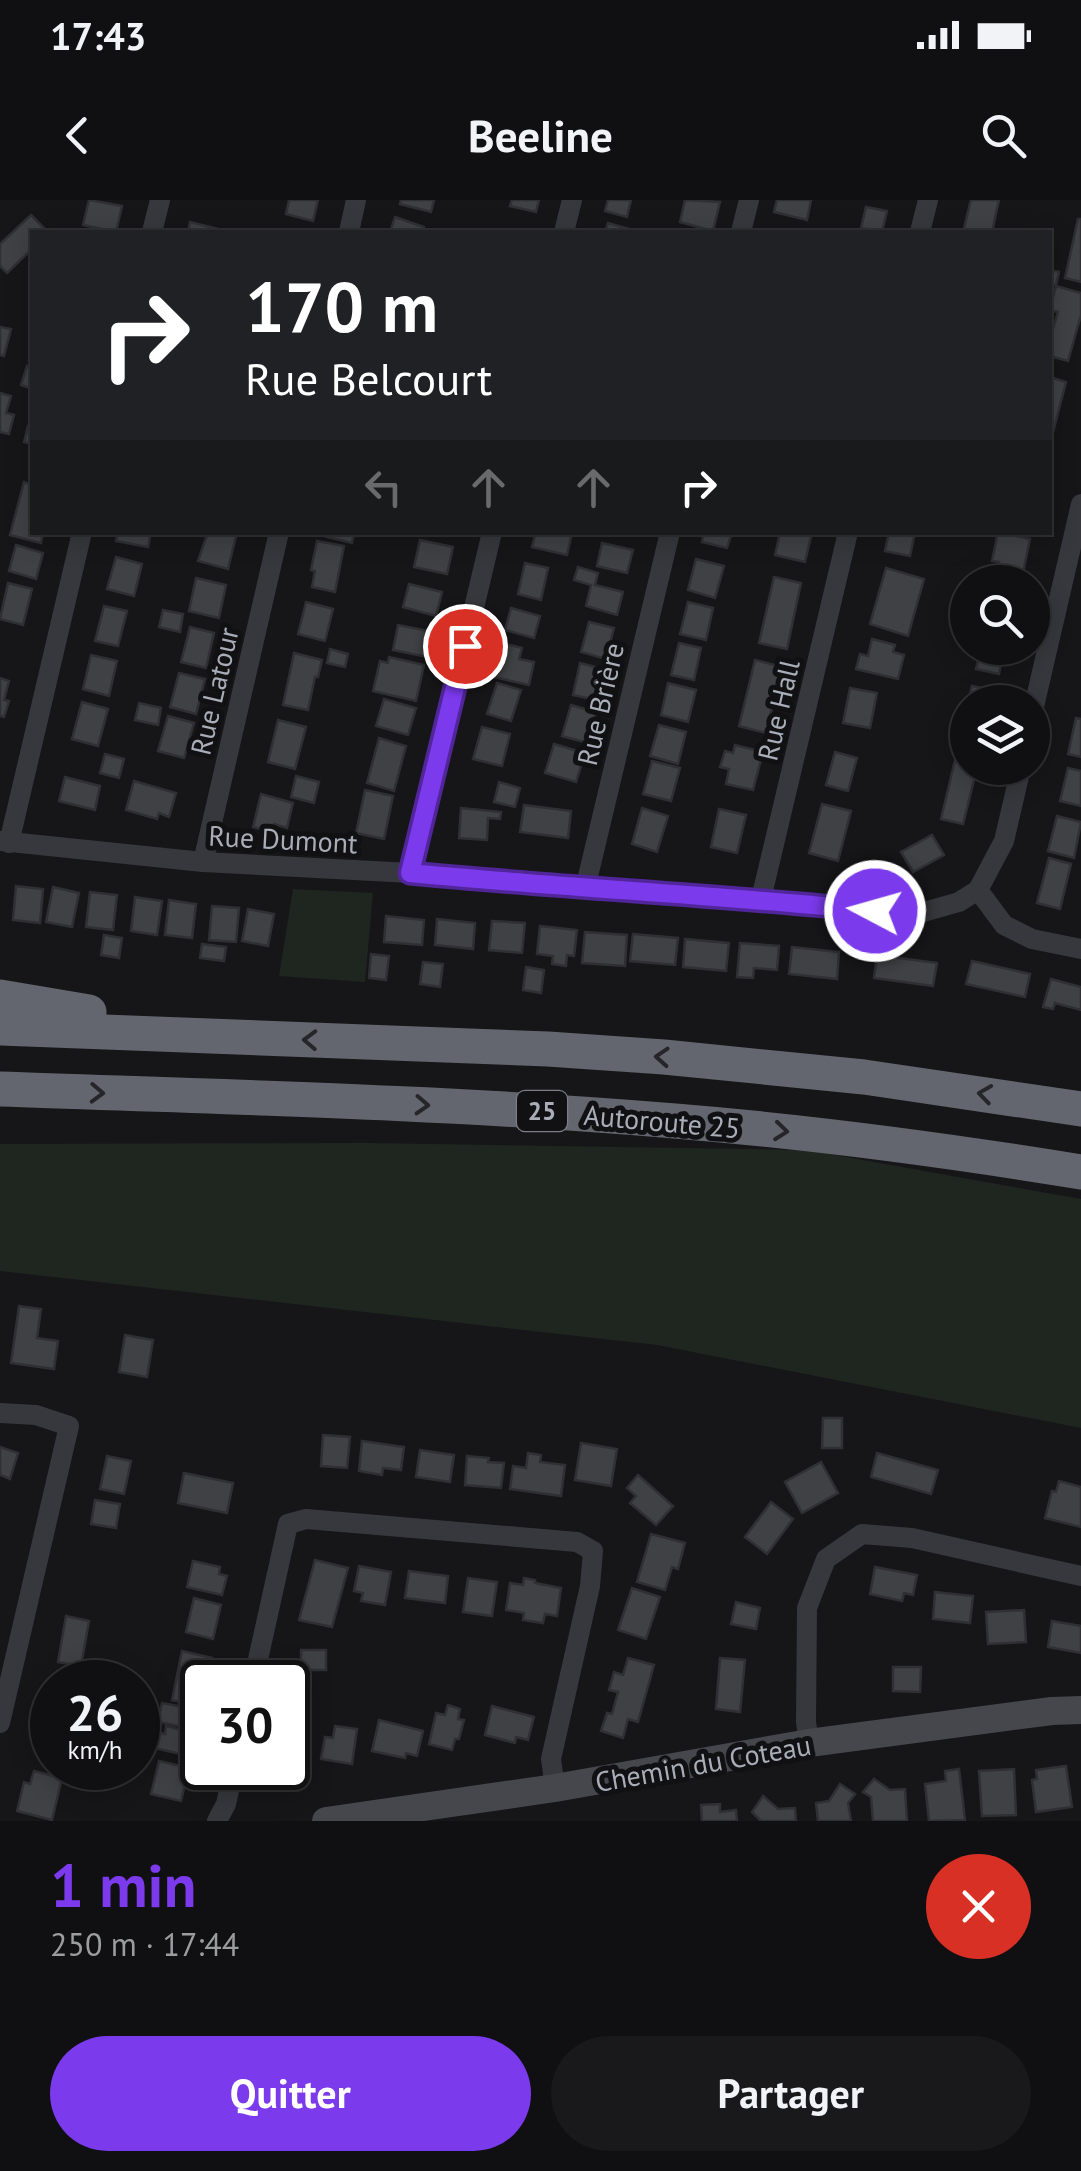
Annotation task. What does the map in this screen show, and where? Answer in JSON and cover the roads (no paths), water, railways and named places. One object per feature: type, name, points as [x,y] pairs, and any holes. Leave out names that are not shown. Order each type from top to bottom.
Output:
[{"type":"highway","points":[[0,998],[238,1037]]},
{"type":"highway","name":"25","points":[[0,1028],[683,1058],[864,1077],[1081,1109]]},
{"type":"highway","name":"Autoroute 25","points":[[0,1089],[628,1117],[862,1140],[1081,1172]]},
{"type":"street","points":[[152,230],[160,200]]},
{"type":"street","points":[[349,230],[356,200]]},
{"type":"street","points":[[564,230],[572,200]]},
{"type":"street","points":[[742,230],[749,200]]},
{"type":"street","points":[[920,230],[928,200]]},
{"type":"street","points":[[1039,685],[1081,504]]},
{"type":"street","points":[[4,842],[81,535]]},
{"type":"street","name":"Rue Latour","points":[[203,862],[278,535]]},
{"type":"street","points":[[410,873],[491,535]]},
{"type":"street","name":"Rue Brière","points":[[584,889],[669,535]]},
{"type":"street","name":"Rue Hall","points":[[761,899],[847,535]]},
{"type":"street","points":[[1016,785],[1004,841],[978,890],[1004,926],[1032,939],[1081,949]]},
{"type":"street","name":"Rue Dumont","points":[[4,842],[203,862],[761,899],[913,915],[959,902],[978,890]]},
{"type":"street","points":[[0,1413],[36,1415],[69,1426],[0,1723]]},
{"type":"street","points":[[258,1660],[288,1524],[306,1519],[576,1542],[594,1551],[590,1586],[551,1759],[555,1788]]},
{"type":"street","points":[[809,1743],[807,1608],[826,1558],[862,1534],[912,1538],[1081,1576]]},
{"type":"street","name":"Chemin du Coteau","points":[[326,1821],[555,1788],[809,1743],[1081,1710]]},
{"type":"street","points":[[218,1821],[229,1790]]}]
